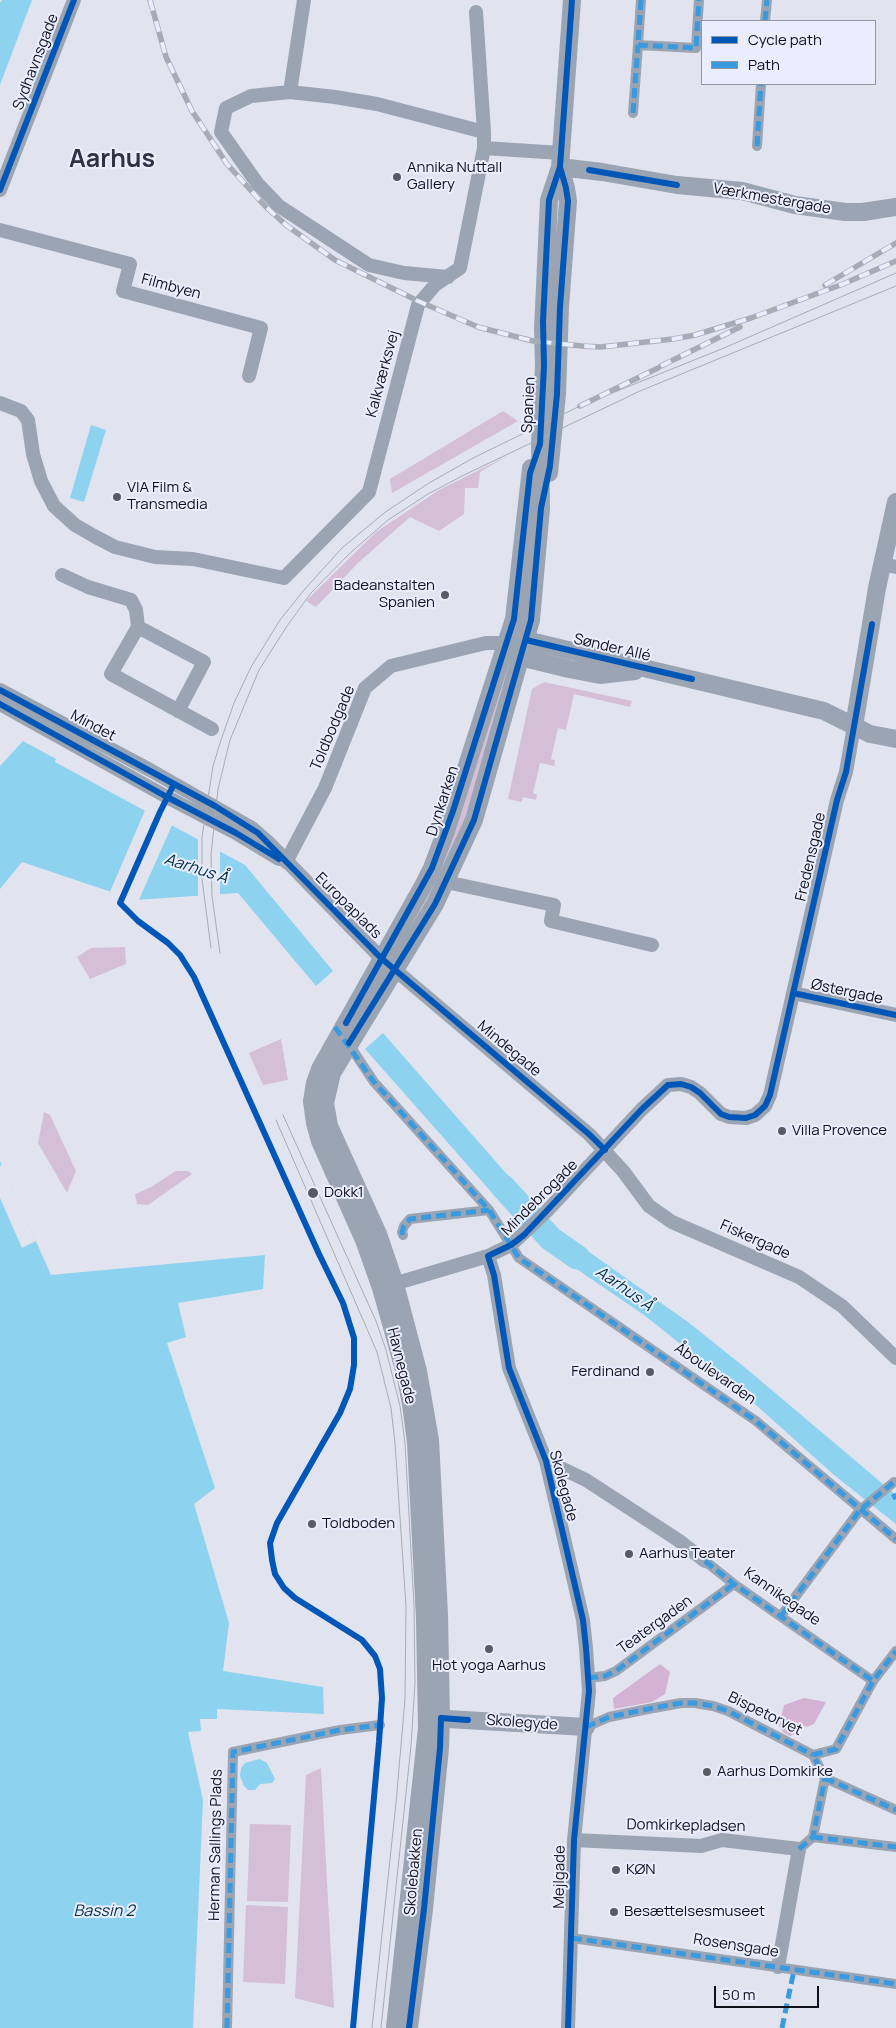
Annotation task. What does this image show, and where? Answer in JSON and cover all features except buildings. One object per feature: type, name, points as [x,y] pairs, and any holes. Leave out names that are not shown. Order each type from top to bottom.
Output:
[{"type":"street","name":"Sydhavnsgade","points":[[0,190],[74,0]]},
{"type":"street","points":[[290,92],[304,0]]},
{"type":"street","name":"Spanien","points":[[526,640],[530,620],[541,508],[540,444],[544,366],[543,321],[549,200],[560,160],[572,0]]},
{"type":"street","points":[[633,113],[641,0]]},
{"type":"street","points":[[638,44],[696,48],[699,0]]},
{"type":"street","points":[[766,20],[767,0]]},
{"type":"street","name":"Kalkværksvej","points":[[0,403],[21,410],[28,420],[33,454],[41,481],[54,506],[75,525],[115,547],[154,557],[193,559],[284,578],[368,492],[418,306],[435,285],[460,268],[484,148],[476,12]]},
{"type":"street","points":[[758,146],[762,85]]},
{"type":"street","points":[[448,277],[404,273],[368,265],[279,206],[257,183],[221,132],[226,108],[251,96],[290,92],[335,96],[377,104],[484,132]]},
{"type":"street","points":[[484,148],[560,160]]},
{"type":"street","name":"Spanien","points":[[541,508],[548,480],[554,440],[560,307],[568,201],[560,160]]},
{"type":"street","name":"Værkmestergade","points":[[560,160],[602,172],[677,185],[742,191],[795,205],[846,212],[863,212],[896,207]]},
{"type":"street","name":"Filmbyen","points":[[0,230],[130,264],[123,291],[261,328],[249,376]]},
{"type":"street","name":"Spanien","points":[[544,366],[560,307]]},
{"type":"street","name":"Spanien","points":[[507,643],[514,618],[530,472],[540,444]]},
{"type":"street","name":"Fredensgade","points":[[770,1095],[837,800],[846,772],[876,588],[889,565],[896,502]]},
{"type":"street","points":[[62,574],[88,587],[131,600],[138,616],[138,627],[111,674],[212,729]]},
{"type":"street","points":[[138,627],[204,662],[178,711]]},
{"type":"street","points":[[511,1245],[489,1210],[374,1082],[342,1035],[396,969],[446,882],[476,814],[526,640]]},
{"type":"street","name":"Sønder Allé","points":[[507,643],[526,640],[824,711],[870,734],[896,740]]},
{"type":"street","name":"Toldbodgade","points":[[286,862],[325,788],[365,688],[391,666],[486,643],[507,643]]},
{"type":"street","points":[[507,643],[520,657]]},
{"type":"street","name":"Dynkarken","points":[[381,958],[408,914],[435,860],[507,643]]},
{"type":"street","name":"Sønder Allé","points":[[520,657],[600,675],[648,669]]},
{"type":"street","name":"Mindet","points":[[0,690],[174,784]]},
{"type":"street","name":"Mindet","points":[[0,704],[168,797]]},
{"type":"street","name":"Europaplads","points":[[174,784],[252,828],[381,958],[342,1035]]},
{"type":"street","name":"Europaplads","points":[[168,797],[286,862]]},
{"type":"street","points":[[446,882],[554,905],[551,921],[652,945]]},
{"type":"street","name":"Mindegade","points":[[381,958],[590,1135],[605,1150]]},
{"type":"street","name":"Østergade","points":[[793,993],[896,1015]]},
{"type":"street","name":"Havnegade","points":[[342,1035],[327,1088],[326,1118],[378,1234],[405,1373],[416,1442],[425,1619],[434,1718]]},
{"type":"street","name":"Mindebrogade","points":[[388,1286],[488,1256],[511,1245],[524,1235],[668,1085],[681,1084],[691,1087],[700,1093],[721,1114],[737,1118],[755,1115],[765,1106],[770,1095]]},
{"type":"street","name":"Fiskergade","points":[[605,1150],[649,1206],[660,1214],[799,1277],[842,1306],[896,1358]]},
{"type":"street","points":[[403,1236],[404,1226],[410,1219],[489,1210]]},
{"type":"street","name":"Åboulevarden","points":[[511,1245],[519,1258],[756,1421],[863,1508],[896,1539]]},
{"type":"street","name":"Skolegade","points":[[488,1256],[494,1275],[509,1368],[546,1461],[583,1620],[588,1678],[586,1727]]},
{"type":"street","name":"Kannikegade","points":[[546,1461],[586,1480],[678,1540],[734,1584],[873,1680]]},
{"type":"street","points":[[781,1616],[863,1508],[891,1485]]},
{"type":"street","name":"Teatergaden","points":[[588,1678],[605,1676],[616,1671],[734,1584]]},
{"type":"street","points":[[896,1651],[873,1680],[836,1749],[813,1755],[825,1778],[896,1810]]},
{"type":"street","name":"Bispetorvet","points":[[586,1727],[609,1717],[648,1708],[695,1703],[728,1711],[813,1755]]},
{"type":"street","name":"Skolegyde","points":[[434,1718],[586,1727]]},
{"type":"street","name":"Skolebakken","points":[[395,2028],[426,1747],[434,1718]]},
{"type":"street","name":"Skolebakken","points":[[409,2028],[424,1909],[434,1718]]},
{"type":"street","name":"Herman Sallings Plads","points":[[227,2028],[234,1752],[340,1730],[380,1725]]},
{"type":"street","name":"Mejlgade","points":[[568,2028],[574,1840],[586,1727]]},
{"type":"street","points":[[778,1967],[799,1849],[813,1837],[825,1778]]},
{"type":"street","points":[[813,1837],[896,1847]]},
{"type":"street","name":"Domkirkepladsen","points":[[574,1840],[701,1846],[722,1840],[799,1849]]},
{"type":"street","name":"Rosensgade","points":[[572,1938],[896,1984]]},
{"type":"shaded area","points":[[503,411],[518,421],[392,493],[390,479]]},
{"type":"shaded area","points":[[509,455],[480,472],[478,488],[465,488],[464,514],[439,531],[410,517],[358,563],[316,607],[306,601],[376,532],[439,490]]},
{"type":"shaded area","points":[[508,670],[476,791],[459,839],[413,928],[409,926],[505,671]]},
{"type":"shaded area","points":[[544,682],[632,701],[630,707],[574,694],[566,730],[558,728],[551,759],[555,760],[554,766],[540,763],[533,793],[537,795],[536,800],[523,797],[521,802],[508,799],[532,689]]},
{"type":"shaded area","points":[[125,947],[126,964],[90,979],[77,957],[91,948]]},
{"type":"shaded area","points":[[281,1039],[288,1080],[263,1085],[249,1053]]},
{"type":"shaded area","points":[[44,1112],[50,1115],[76,1171],[67,1193],[38,1143]]},
{"type":"shaded area","points":[[176,1171],[188,1171],[192,1174],[148,1205],[137,1204],[135,1194],[151,1187]]},
{"type":"shaded area","points":[[660,1664],[670,1672],[665,1694],[652,1702],[614,1709],[613,1698]]},
{"type":"shaded area","points":[[804,1698],[826,1702],[814,1724],[807,1727],[795,1722],[791,1730],[795,1732],[790,1736],[784,1733],[779,1726],[784,1705]]},
{"type":"shaded area","points":[[321,1768],[334,2008],[295,1998],[306,1775]]},
{"type":"shaded area","points":[[250,1824],[291,1825],[288,1902],[247,1901]]},
{"type":"shaded area","points":[[246,1905],[288,1907],[285,1984],[243,1982]]},
{"type":"water","points":[[2,0],[32,0],[0,85],[0,3]]},
{"type":"water","points":[[91,425],[106,430],[84,502],[70,498]]},
{"type":"water","points":[[23,741],[56,759],[55,762],[245,865],[333,971],[316,986],[238,893],[135,900],[22,862],[0,889],[0,766]]},
{"type":"water","points":[[383,1033],[533,1204],[516,1220],[365,1049]]},
{"type":"water","name":"Bassin 2","points":[[0,1161],[51,1275],[265,1255],[263,1289],[178,1303],[186,1337],[167,1343],[215,1488],[194,1504],[229,1623],[223,1671],[323,1687],[324,1714],[217,1709],[217,1719],[200,1719],[201,1731],[188,1732],[203,1800],[193,2028],[0,2028]]},
{"type":"water","points":[[558,1230],[688,1322],[896,1495],[896,1524],[834,1475],[747,1397],[644,1315],[543,1246]]},
{"type":"water","points":[[260,1759],[267,1763],[275,1779],[272,1783],[260,1784],[255,1790],[248,1790],[240,1776],[241,1768],[245,1763]]},
{"type":"pier","points":[[146,808],[173,823],[138,902],[134,903],[109,894]]},
{"type":"pier","points":[[198,836],[220,848],[220,896],[198,897]]},
{"type":"pier","points":[[2,1165],[36,1241],[22,1248],[0,1198],[0,1166]]},
{"type":"waterway","name":"Aarhus Å","points":[[503,1187],[551,1239],[577,1257]]},
{"type":"tram line","points":[[211,948],[202,879],[202,837],[213,766],[221,740],[234,703],[251,667],[280,620],[342,548],[384,513],[429,483],[475,457],[580,406],[724,348],[896,273]]},
{"type":"tram line","points":[[220,953],[212,896],[211,855],[218,789],[230,740],[259,670],[287,626],[311,593],[349,554],[388,520],[428,494],[464,475],[640,391],[896,286]]},
{"type":"tram line","points":[[283,1115],[376,1321],[386,1350],[400,1406],[405,1443],[414,1606],[415,1683],[411,1746],[381,2028]]},
{"type":"tram line","points":[[276,1120],[377,1352],[391,1408],[395,1443],[406,1606],[405,1699],[372,2028]]},
{"type":"railway","points":[[150,0],[166,57],[192,111],[227,164],[265,206],[286,225],[335,260],[418,301],[478,327],[533,341],[582,346],[601,347],[673,339],[695,335],[751,318],[843,284],[896,261]]},
{"type":"railway","points":[[825,285],[896,243]]},
{"type":"railway","points":[[661,366],[740,327]]},
{"type":"railway","points":[[580,406],[658,368]]},
{"type":"marked path","points":[[641,0],[638,45],[696,48],[699,0]]},
{"type":"marked path","points":[[765,20],[767,0]]},
{"type":"marked path","points":[[633,113],[638,45]]},
{"type":"marked path","points":[[757,146],[761,85]]},
{"type":"marked path","points":[[335,1027],[374,1082],[489,1210],[519,1258],[756,1421],[896,1539]]},
{"type":"marked path","points":[[403,1235],[404,1226],[410,1219],[489,1210]]},
{"type":"marked path","points":[[781,1616],[860,1510],[894,1482]]},
{"type":"marked path","points":[[893,1494],[896,1499]]},
{"type":"marked path","points":[[705,1561],[734,1584],[873,1681]]},
{"type":"marked path","points":[[588,1678],[605,1676],[616,1671],[734,1584]]},
{"type":"marked path","points":[[813,1755],[836,1749],[873,1681],[896,1651]]},
{"type":"marked path","points":[[586,1727],[609,1717],[681,1703],[695,1703],[728,1711],[813,1755]]},
{"type":"marked path","points":[[227,2028],[233,1752],[340,1730],[380,1725]]},
{"type":"marked path","points":[[799,1849],[813,1837],[825,1778],[813,1755]]},
{"type":"marked path","points":[[825,1778],[896,1810]]},
{"type":"marked path","points":[[813,1837],[896,1847]]},
{"type":"marked path","points":[[572,1938],[896,1984]]},
{"type":"marked path","points":[[782,2028],[794,1970]]},
{"type":"cycle path","points":[[0,190],[74,0]]},
{"type":"cycle path","points":[[346,1023],[432,868],[453,811],[514,619],[530,473],[540,444],[544,366],[543,321],[549,200],[560,167],[572,0]]},
{"type":"cycle path","points":[[349,1043],[435,904],[474,820],[531,620],[541,508],[550,466],[557,394],[560,307],[568,201],[560,167]]},
{"type":"cycle path","points":[[589,170],[677,185]]},
{"type":"cycle path","points":[[568,2028],[574,1840],[589,1691],[586,1648],[583,1620],[546,1461],[509,1368],[494,1275],[488,1256],[511,1245],[524,1235],[642,1109],[668,1085],[681,1084],[691,1087],[700,1093],[721,1114],[729,1117],[746,1118],[755,1115],[765,1106],[770,1095],[837,800],[846,772],[872,624]]},
{"type":"cycle path","points":[[526,640],[692,679]]},
{"type":"cycle path","points":[[0,690],[215,806],[258,833],[381,958],[590,1135],[605,1150]]},
{"type":"cycle path","points":[[0,704],[167,797],[236,833],[279,859]]},
{"type":"cycle path","points":[[174,784],[120,903],[138,921],[168,943],[180,955],[194,977],[343,1303],[354,1338],[354,1365],[350,1389],[340,1413],[277,1523],[270,1543],[275,1574],[284,1588],[295,1598],[362,1640],[375,1656],[380,1669],[382,1698],[379,1742],[353,2028]]},
{"type":"cycle path","points":[[793,993],[896,1015]]},
{"type":"cycle path","points":[[409,2028],[424,1909],[440,1748],[441,1718],[468,1720]]},
{"type":"place","name":"Annika Nuttall Gallery","points":[[397,177]]},
{"type":"place","name":"VIA Film & Transmedia","points":[[117,497]]},
{"type":"place","name":"Badeanstalten Spanien","points":[[445,595]]},
{"type":"place","name":"Villa Provence","points":[[782,1131]]},
{"type":"place","name":"Dokk1","points":[[313,1193]]},
{"type":"place","name":"Ferdinand","points":[[650,1372]]},
{"type":"place","name":"Toldboden","points":[[312,1524]]},
{"type":"place","name":"Aarhus Teater","points":[[629,1554]]},
{"type":"place","name":"Hot yoga Aarhus","points":[[489,1649]]},
{"type":"place","name":"Aarhus Domkirke","points":[[707,1772]]},
{"type":"place","name":"KØN","points":[[616,1870]]},
{"type":"place","name":"Besættelsesmuseet","points":[[614,1912]]},
{"type":"district","name":"Aarhus","points":[[112,160]]}]
